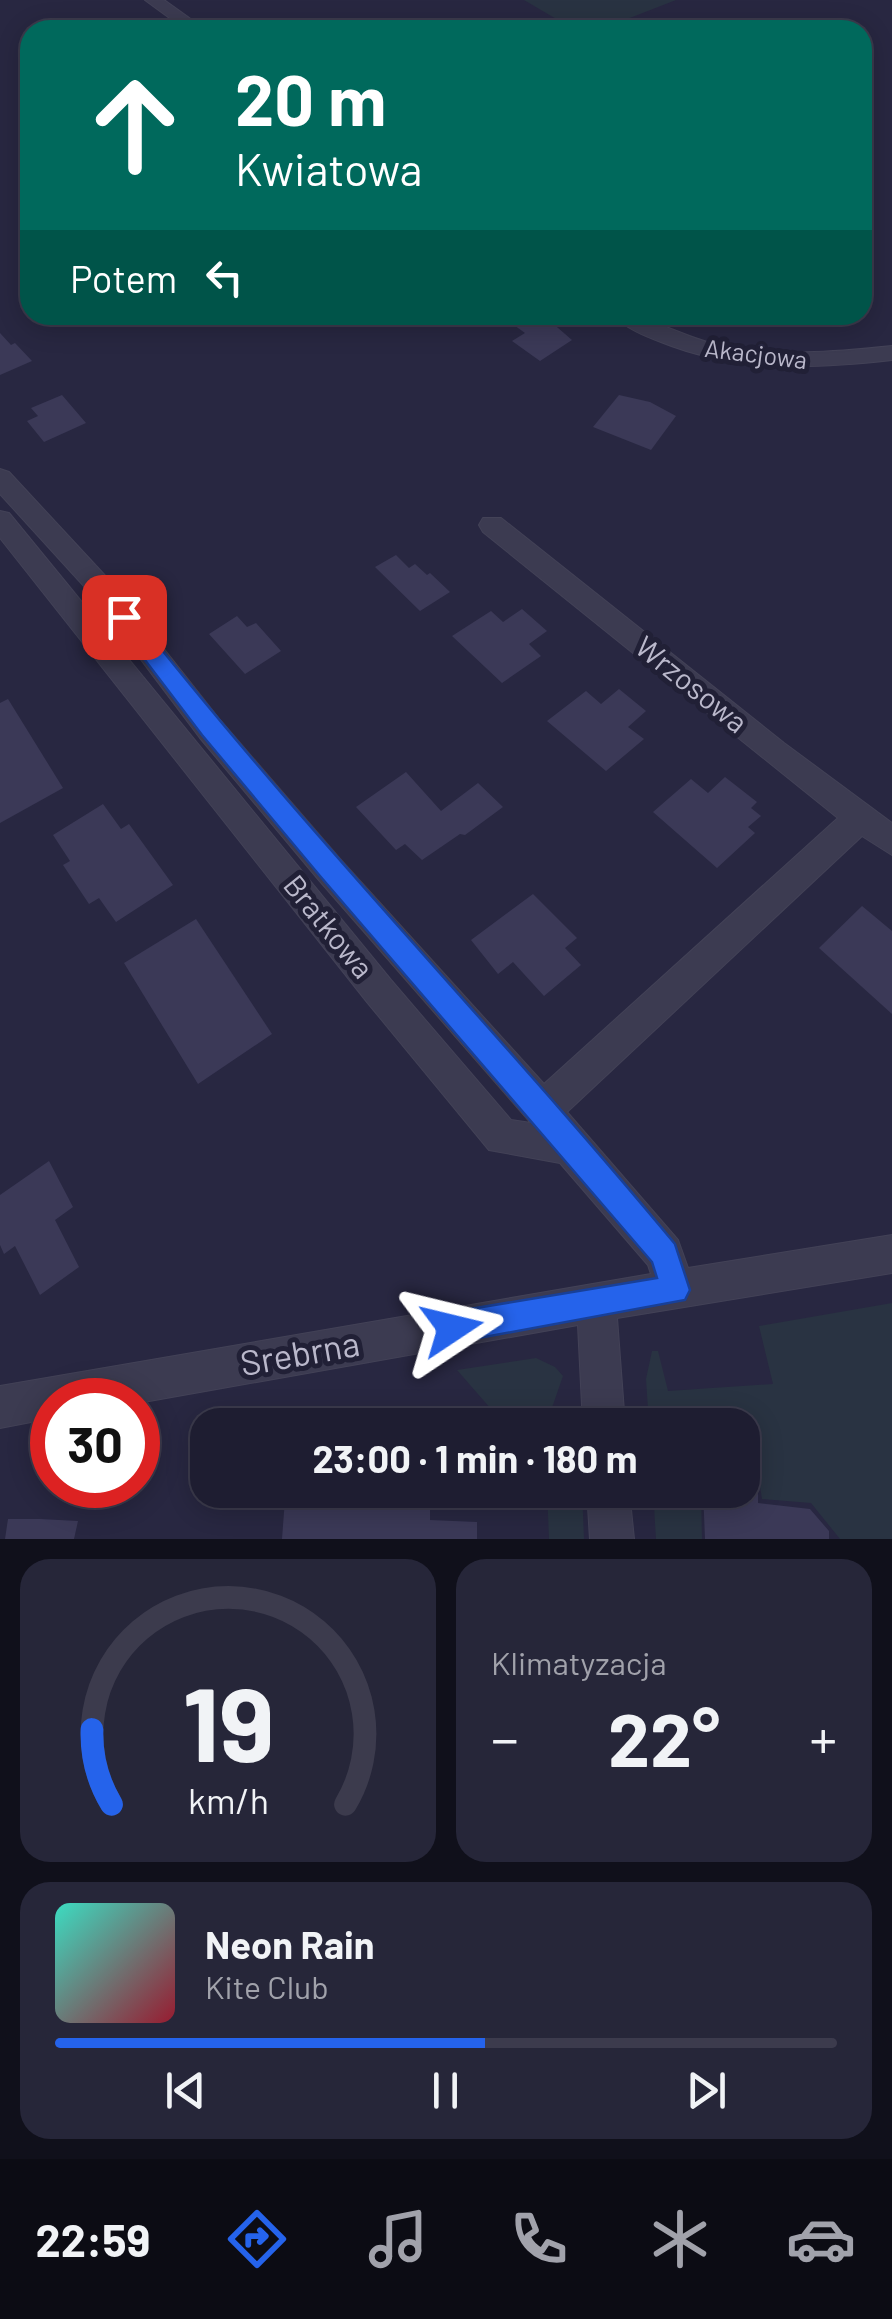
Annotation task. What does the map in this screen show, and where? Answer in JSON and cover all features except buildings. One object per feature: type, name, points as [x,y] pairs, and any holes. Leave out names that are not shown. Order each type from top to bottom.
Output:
[{"type":"street","points":[[152,0],[182,20]]},
{"type":"street","name":"Akacjowa","points":[[641,325],[698,348],[752,358],[821,362],[892,353]]},
{"type":"street","points":[[0,478],[102,589],[210,729],[543,1109],[569,1146],[664,1254],[675,1290]]},
{"type":"street","name":"Bratkowa","points":[[0,520],[379,991],[502,1137],[569,1146]]},
{"type":"street","name":"Wrzosowa","points":[[492,525],[892,840]]},
{"type":"street","points":[[543,1109],[860,818]]},
{"type":"street","name":"Srebrna","points":[[0,1406],[892,1254]]},
{"type":"street","points":[[596,1302],[603,1408]]},
{"type":"street","points":[[609,1508],[612,1539]]},
{"type":"shaded area","points":[[524,0],[676,0],[625,20],[558,20]]},
{"type":"shaded area","points":[[892,1303],[892,1539],[840,1539],[811,1503],[762,1499],[760,1408],[648,1408],[646,1379],[652,1351],[658,1351],[668,1391],[773,1384],[759,1326]]},
{"type":"shaded area","points":[[536,1358],[555,1367],[563,1376],[552,1408],[490,1408],[457,1370]]},
{"type":"shaded area","points":[[548,1508],[583,1508],[584,1539],[549,1539]]},
{"type":"shaded area","points":[[654,1508],[701,1508],[702,1539],[656,1539]]},
{"type":"route","points":[[124,617],[210,729],[329,869],[615,1194],[664,1254],[675,1290],[452,1328]]}]
